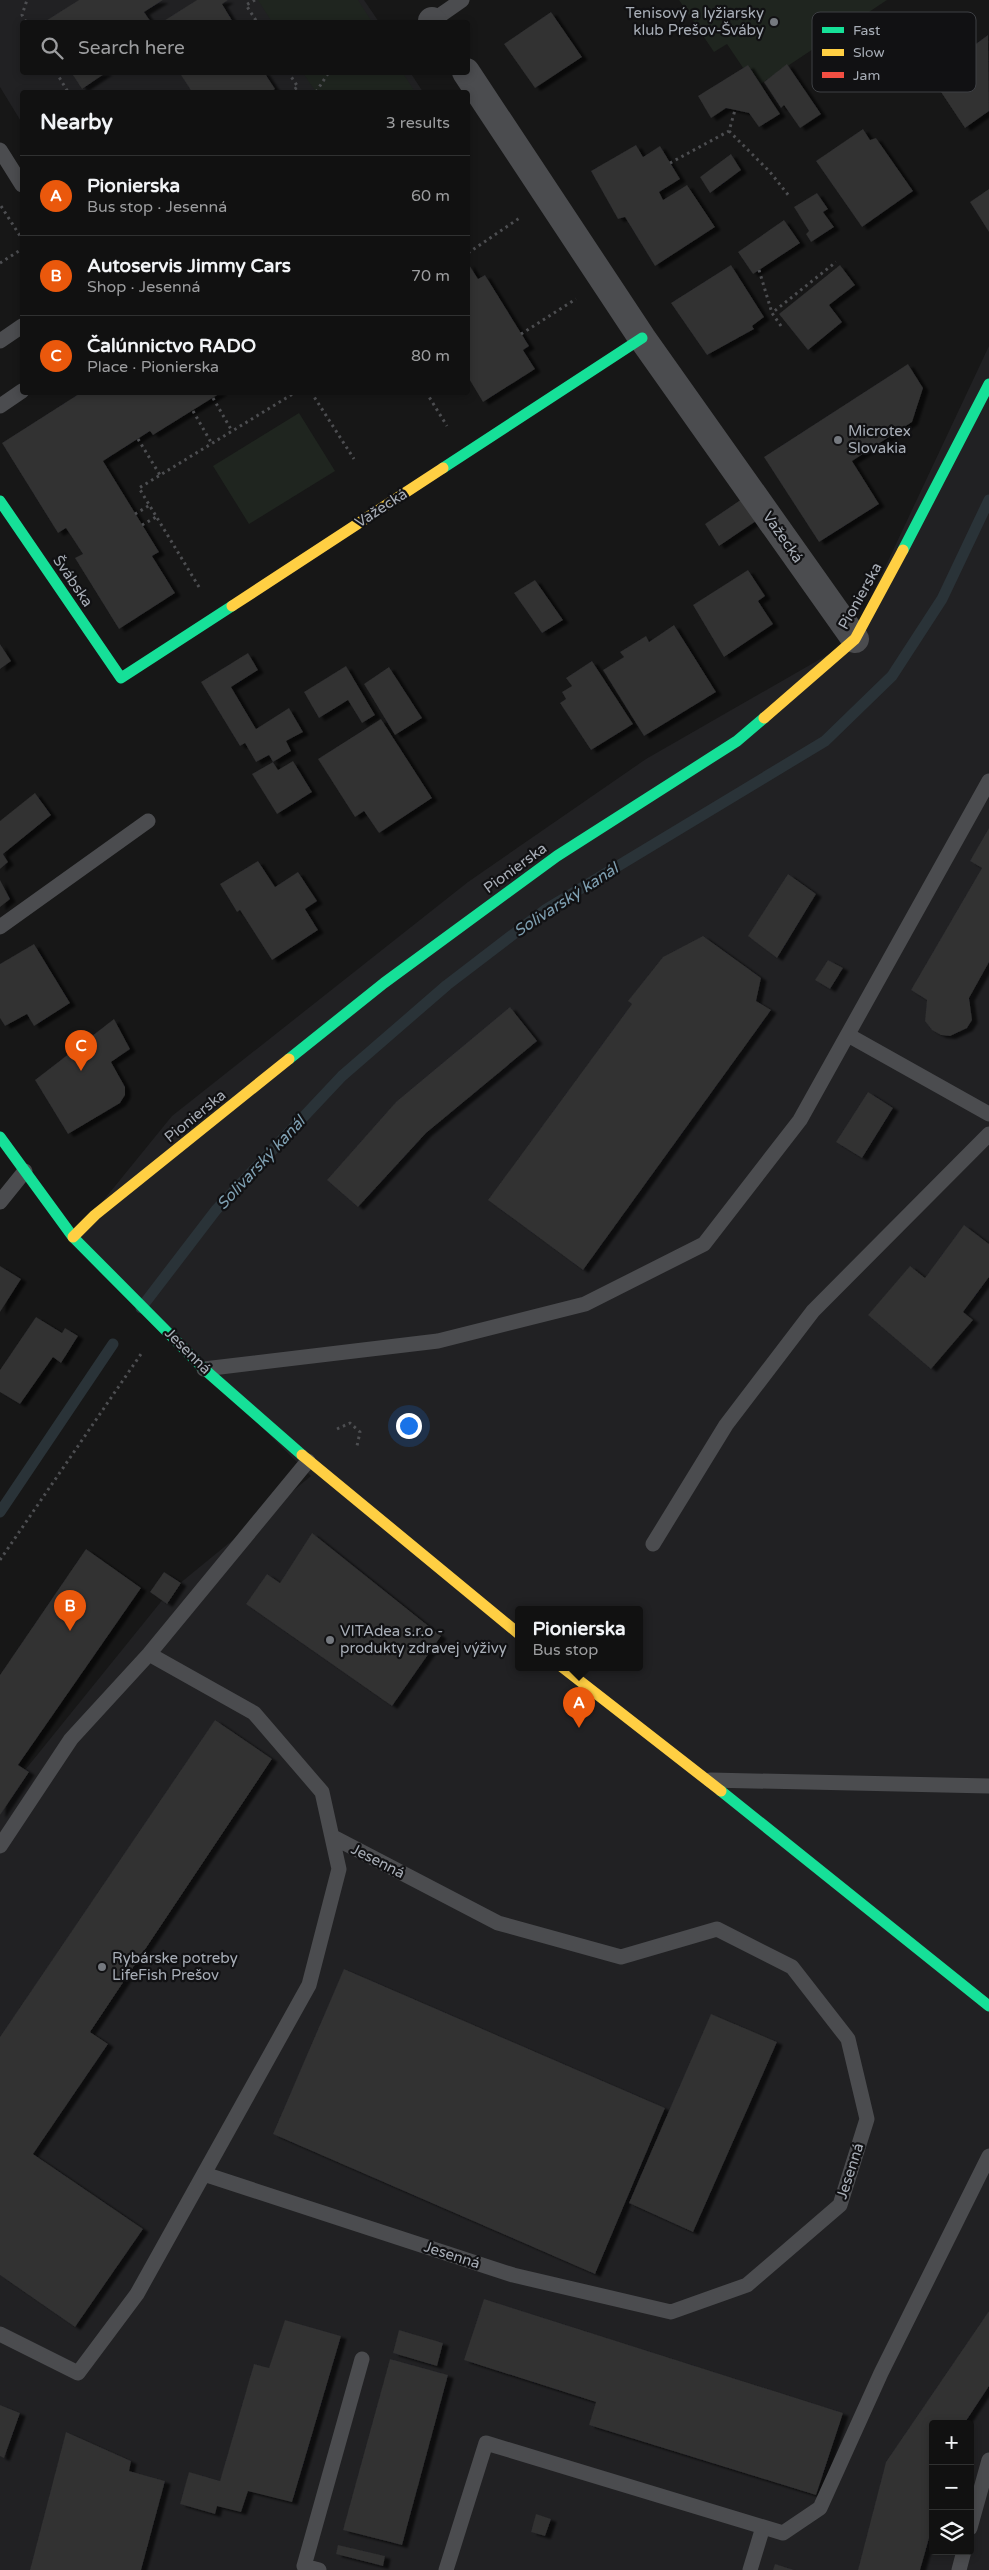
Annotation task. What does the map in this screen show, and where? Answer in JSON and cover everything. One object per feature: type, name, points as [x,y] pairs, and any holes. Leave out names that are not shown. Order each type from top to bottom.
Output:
[{"type":"street","name":"Važecká","points":[[467,75],[474,100],[855,639]]},
{"type":"street","name":"Važecká","points":[[121,678],[642,338]]},
{"type":"street","name":"Pionierska","points":[[73,1237],[95,1215],[384,983],[557,856],[738,741],[855,639],[954,455],[989,384]]},
{"type":"street","name":"Švábska","points":[[0,502],[121,678]]},
{"type":"street","points":[[0,1136],[73,1237]]},
{"type":"street","name":"Jesenná","points":[[73,1237],[204,1369],[308,1461],[515,1631]]},
{"type":"street","points":[[567,1671],[708,1780],[989,2006]]},
{"type":"lane","points":[[436,20],[462,0]]},
{"type":"lane","points":[[0,150],[20,182]]},
{"type":"lane","points":[[0,341],[20,327]]},
{"type":"lane","points":[[0,406],[20,392]]},
{"type":"lane","points":[[204,1369],[438,1341],[585,1304],[704,1244],[800,1120],[989,781]]},
{"type":"lane","points":[[0,927],[148,821]]},
{"type":"lane","points":[[848,1035],[989,1114]]},
{"type":"lane","points":[[653,1544],[726,1425],[813,1311],[989,1134]]},
{"type":"lane","points":[[0,1202],[25,1171]]},
{"type":"lane","points":[[0,1846],[71,1739],[149,1654],[308,1461]]},
{"type":"lane","name":"Jesenná","points":[[0,2334],[78,2373],[137,2294],[309,1985],[339,1869],[322,1792],[254,1713],[149,1654]]},
{"type":"lane","points":[[708,1780],[989,1786]]},
{"type":"lane","name":"Jesenná","points":[[204,2174],[513,2275],[671,2312],[747,2284],[840,2205],[867,2119],[848,2039],[792,1967],[717,1929],[621,1957],[498,1923],[333,1837]]},
{"type":"lane","points":[[446,2570],[486,2443],[783,2533],[820,2508],[881,2373],[989,2156]]},
{"type":"lane","points":[[319,2570],[304,2566],[362,2359]]},
{"type":"lane","points":[[974,2514],[989,2460]]},
{"type":"lane","points":[[750,2570],[764,2527]]},
{"type":"lane","points":[[959,2570],[963,2555]]},
{"type":"path","points":[[25,20],[22,15],[27,0]]},
{"type":"path","points":[[254,0],[246,5],[256,20]]},
{"type":"path","points":[[58,75],[67,90]]},
{"type":"path","points":[[290,75],[298,88],[294,90]]},
{"type":"path","points":[[317,90],[327,75]]},
{"type":"path","points":[[670,163],[729,131],[735,110]]},
{"type":"path","points":[[729,131],[770,172],[789,196]]},
{"type":"path","points":[[0,204],[20,236]]},
{"type":"path","points":[[470,252],[527,213]]},
{"type":"path","points":[[0,263],[20,250]]},
{"type":"path","points":[[772,313],[836,262]]},
{"type":"path","points":[[759,270],[772,313],[781,326]]},
{"type":"path","points":[[521,334],[579,297]]},
{"type":"path","points":[[203,594],[158,516],[139,488],[291,395]]},
{"type":"path","points":[[313,395],[354,459]]},
{"type":"path","points":[[213,398],[232,432]]},
{"type":"path","points":[[193,411],[212,444]]},
{"type":"path","points":[[138,439],[160,475]]},
{"type":"path","points":[[135,514],[150,504]]},
{"type":"path","points":[[142,525],[158,516]]},
{"type":"path","points":[[0,1560],[146,1347]]},
{"type":"path","points":[[337,1429],[350,1424],[360,1432],[357,1446]]},
{"type":"shaded area","points":[[0,0],[364,0],[378,20],[20,20],[20,75],[412,75],[422,90],[20,90],[20,120],[0,87]]},
{"type":"shaded area","points":[[258,0],[358,0],[371,20],[271,20]]},
{"type":"shaded area","name":"Tenisový a lyžiarsky klub Prešov-Šváby","points":[[679,0],[887,0],[869,12],[812,12],[812,50],[756,87],[727,44],[714,52]]},
{"type":"shaded area","points":[[304,75],[404,75],[414,90],[315,90]]},
{"type":"shaded area","points":[[989,346],[989,2570],[0,2570],[0,1801],[168,1593],[311,1476],[72,1239],[172,1116],[468,882],[646,759],[850,642]]},
{"type":"shaded area","points":[[299,413],[335,471],[249,524],[213,466]]},
{"type":"building","points":[[79,0],[163,0],[144,12],[150,20],[47,20]]},
{"type":"building","points":[[197,0],[228,0],[222,4],[232,20],[165,20]]},
{"type":"building","points":[[551,12],[582,57],[535,88],[504,44]]},
{"type":"building","points":[[988,35],[989,111],[965,128],[941,92],[976,92],[976,44]]},
{"type":"building","points":[[787,64],[821,114],[800,128],[784,105],[781,108],[764,82]]},
{"type":"building","points":[[748,65],[780,114],[759,127],[749,113],[726,108],[711,118],[698,96]]},
{"type":"building","points":[[73,75],[103,75],[82,89]]},
{"type":"building","points":[[181,75],[266,75],[275,89],[273,90],[191,90]]},
{"type":"building","points":[[863,129],[870,140],[876,138],[913,191],[862,227],[816,161]]},
{"type":"building","points":[[636,145],[643,157],[660,146],[680,179],[659,192],[663,200],[687,185],[715,227],[655,266],[625,217],[618,219],[591,171]]},
{"type":"building","points":[[731,154],[741,170],[710,193],[700,177]]},
{"type":"building","points":[[989,189],[989,232],[970,202]]},
{"type":"building","points":[[817,193],[828,209],[823,212],[834,227],[811,242],[806,234],[809,231],[794,207]]},
{"type":"building","points":[[784,220],[800,243],[753,274],[738,252]]},
{"type":"building","points":[[731,265],[764,317],[752,326],[754,329],[707,355],[671,303]]},
{"type":"building","points":[[840,265],[855,285],[829,305],[842,322],[808,350],[779,314]]},
{"type":"building","points":[[470,266],[478,279],[485,275],[529,346],[523,350],[535,369],[483,402],[470,380]]},
{"type":"building","name":"Microtex Slovakia","points":[[908,364],[923,388],[912,422],[852,461],[879,504],[819,542],[764,457]]},
{"type":"building","points":[[77,395],[217,395],[153,435],[150,431],[103,461],[159,552],[152,556],[175,593],[119,629],[75,558],[83,554],[66,528],[58,533],[2,443]]},
{"type":"building","points":[[742,499],[756,521],[719,546],[705,524]]},
{"type":"building","points":[[748,570],[765,596],[758,601],[773,624],[724,657],[693,605]]},
{"type":"building","points":[[535,580],[563,620],[542,633],[514,593]]},
{"type":"building","points":[[674,625],[716,692],[644,736],[603,670],[624,657],[620,652],[646,636],[649,642]]},
{"type":"building","points":[[0,644],[11,661],[0,669]]},
{"type":"building","points":[[248,653],[258,670],[231,687],[256,729],[289,708],[303,732],[286,741],[291,751],[273,762],[269,755],[256,762],[245,743],[240,746],[201,682]]},
{"type":"building","points":[[592,661],[633,724],[591,750],[560,703],[566,699],[562,692],[572,686],[566,678]]},
{"type":"building","points":[[346,666],[375,715],[362,723],[348,700],[319,718],[304,692]]},
{"type":"building","points":[[389,667],[422,718],[395,735],[364,684]]},
{"type":"building","points":[[381,719],[432,798],[379,833],[364,811],[355,817],[318,759]]},
{"type":"building","points":[[293,761],[312,792],[277,814],[252,774],[273,762],[278,770]]},
{"type":"building","points":[[35,793],[51,815],[3,854],[8,862],[0,869],[0,821]]},
{"type":"building","points":[[989,828],[989,962],[969,998],[972,1020],[967,1028],[950,1036],[941,1035],[932,1030],[925,1021],[927,1000],[911,990],[982,868],[970,861]]},
{"type":"building","points":[[258,861],[275,887],[298,872],[317,901],[305,909],[318,930],[272,960],[240,910],[237,912],[220,884]]},
{"type":"building","points":[[788,874],[816,894],[777,958],[748,936]]},
{"type":"building","points":[[0,880],[10,899],[0,907]]},
{"type":"building","points":[[703,936],[761,978],[756,1001],[771,1010],[583,1270],[488,1200],[632,1004],[628,1001],[663,957]]},
{"type":"building","points":[[34,944],[70,1003],[34,1026],[27,1014],[5,1026],[0,1018],[0,964]]},
{"type":"building","points":[[828,960],[843,968],[830,989],[815,980]]},
{"type":"building","points":[[510,1007],[537,1041],[426,1133],[358,1207],[327,1180],[396,1102]]},
{"type":"building","points":[[114,1019],[130,1049],[111,1062],[125,1087],[125,1095],[120,1103],[68,1134],[35,1080]]},
{"type":"building","points":[[868,1092],[893,1108],[862,1158],[836,1142]]},
{"type":"building","points":[[964,1225],[989,1244],[989,1277],[963,1312],[973,1320],[931,1369],[868,1315],[910,1266],[925,1278]]},
{"type":"building","points":[[0,1266],[21,1279],[0,1312]]},
{"type":"building","points":[[36,1317],[62,1333],[65,1328],[78,1336],[61,1363],[53,1357],[20,1404],[0,1392],[0,1370]]},
{"type":"building","points":[[312,1533],[441,1636],[392,1706],[246,1604],[267,1574],[280,1583]]},
{"type":"building","points":[[86,1549],[141,1588],[18,1765],[29,1772],[0,1815],[0,1675]]},
{"type":"building","points":[[164,1572],[181,1583],[167,1604],[150,1592]]},
{"type":"building","points":[[215,1720],[272,1759],[90,2032],[108,2044],[33,2154],[143,2229],[75,2327],[0,2275],[0,2037]]},
{"type":"building","points":[[344,1969],[665,2108],[595,2274],[273,2134]]},
{"type":"building","points":[[711,2014],[777,2042],[693,2232],[629,2203]]},
{"type":"building","points":[[484,2299],[843,2413],[816,2495],[589,2425],[596,2402],[464,2360]]},
{"type":"building","points":[[989,2311],[989,2386],[967,2420],[929,2420],[929,2538],[920,2570],[858,2570],[886,2462]]},
{"type":"building","points":[[285,2320],[341,2336],[292,2502],[248,2491],[241,2512],[217,2506],[215,2514],[180,2504],[189,2472],[220,2481],[254,2364],[269,2368]]},
{"type":"building","points":[[399,2330],[443,2343],[437,2366],[393,2353]]},
{"type":"building","points":[[390,2359],[448,2375],[402,2545],[343,2530]]},
{"type":"building","points":[[0,2405],[20,2413],[4,2458],[0,2456]]},
{"type":"building","points":[[66,2432],[131,2461],[129,2471],[165,2481],[141,2570],[30,2570]]},
{"type":"building","points":[[536,2514],[551,2519],[545,2536],[531,2532]]},
{"type":"building","points":[[338,2545],[385,2556],[383,2566],[336,2554]]},
{"type":"building","points":[[775,2564],[794,2570],[773,2570]]},
{"type":"waterway","name":"Solivarský kanál","points":[[141,1308],[216,1210],[342,1076],[447,985],[545,910],[825,741],[892,676],[942,599],[989,500]]},
{"type":"waterway","name":"Solivarský kanál","points":[[0,1512],[113,1344]]},
{"type":"traffic: fast","points":[[443,468],[642,338]]},
{"type":"traffic: fast","points":[[903,550],[989,384]]},
{"type":"traffic: fast","points":[[0,501],[121,678],[232,606]]},
{"type":"traffic: fast","points":[[289,1059],[384,983],[557,856],[737,741],[764,718]]},
{"type":"traffic: fast","points":[[0,1137],[73,1237],[204,1369],[302,1455]]},
{"type":"traffic: fast","points":[[721,1791],[989,2006]]},
{"type":"traffic: slow","points":[[232,606],[443,468]]},
{"type":"traffic: slow","points":[[764,718],[855,639],[903,550]]},
{"type":"traffic: slow","points":[[73,1237],[95,1215],[289,1059]]},
{"type":"traffic: slow","points":[[302,1455],[515,1631]]},
{"type":"traffic: slow","points":[[567,1671],[721,1791]]},
{"type":"place","name":"Tenisový a lyžiarsky klub Prešov-Šváby","points":[[774,22]]},
{"type":"place","name":"Microtex Slovakia","points":[[838,440]]},
{"type":"place","name":"Čalúnnictvo RADO","points":[[81,1071]]},
{"type":"place","name":"Autoservis Jimmy Cars","points":[[70,1631]]},
{"type":"place","name":"VITAdea s.r.o - produkty zdravej výživy","points":[[330,1640]]},
{"type":"place","name":"Pionierska","points":[[579,1728]]},
{"type":"place","name":"Rybárske potreby LifeFish Prešov","points":[[102,1967]]}]
